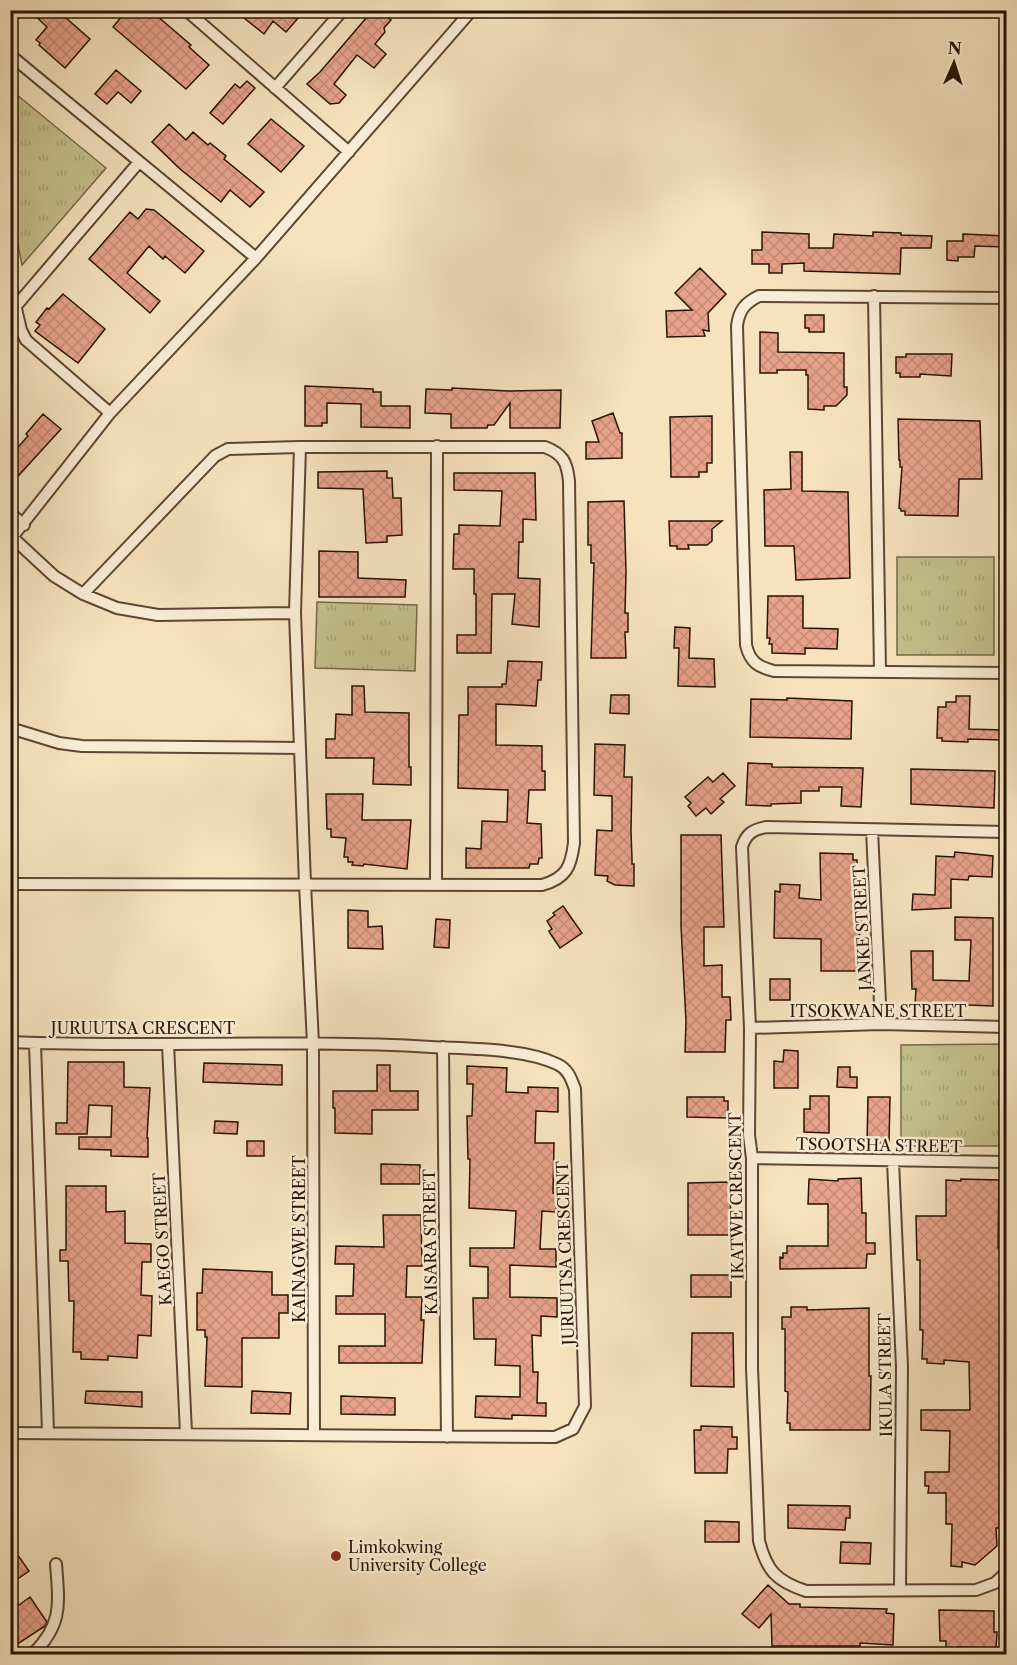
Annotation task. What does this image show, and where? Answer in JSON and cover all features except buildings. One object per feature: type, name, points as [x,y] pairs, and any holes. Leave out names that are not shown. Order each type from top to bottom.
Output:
[{"type":"street","points":[[186,10],[349,152]]},
{"type":"street","points":[[275,88],[343,10]]},
{"type":"street","points":[[295,613],[158,615],[117,609],[83,594],[54,576],[12,539],[110,413],[256,258],[472,10]]},
{"type":"street","points":[[10,54],[256,258]]},
{"type":"street","points":[[16,306],[139,162]]},
{"type":"street","points":[[10,283],[21,330],[26,340],[110,413]]},
{"type":"street","points":[[1006,298],[759,296],[748,302],[739,313],[737,326],[748,656],[754,663],[774,671],[1006,673]]},
{"type":"street","points":[[874,296],[880,671]]},
{"type":"street","points":[[436,885],[437,446]]},
{"type":"street","name":"KAINAGWE STREET","points":[[300,447],[295,613],[305,884],[314,1043],[314,1435]]},
{"type":"street","points":[[10,884],[542,885],[550,883],[566,871],[571,862],[574,843],[569,481],[565,459],[557,452],[545,447],[235,448],[220,453],[83,594]]},
{"type":"street","points":[[10,513],[24,525]]},
{"type":"street","points":[[10,728],[59,743],[82,746],[300,748]]},
{"type":"street","name":"IKATWE CRESCENT","points":[[1006,832],[767,827],[750,832],[742,847],[750,1028],[752,1368],[759,1541],[764,1561],[774,1575],[789,1585],[806,1591],[976,1590],[995,1583],[1006,1573]]},
{"type":"street","name":"JANKE STREET","points":[[873,830],[881,1024]]},
{"type":"street","name":"ITSOKWANE STREET","points":[[750,1028],[881,1024],[1006,1027]]},
{"type":"street","name":"JURUUTSA CRESCENT","points":[[10,1042],[314,1043],[443,1047],[505,1051],[546,1059],[560,1065],[569,1073],[575,1089],[585,1406],[573,1429],[555,1437],[10,1433]]},
{"type":"street","points":[[35,1043],[48,1432]]},
{"type":"street","name":"KAEGO STREET","points":[[168,1044],[186,1433]]},
{"type":"street","name":"KAISARA STREET","points":[[443,1047],[447,1437]]},
{"type":"street","name":"TSOOTSHA STREET","points":[[752,1158],[1006,1162]]},
{"type":"street","name":"IKULA STREET","points":[[892,1161],[902,1366],[900,1589]]},
{"type":"street","points":[[33,1654],[47,1640],[58,1618],[56,1564]]},
{"type":"green space","points":[[11,90],[106,168],[22,265],[11,209]]},
{"type":"green space","points":[[897,557],[994,557],[994,655],[897,655]]},
{"type":"green space","points":[[317,602],[417,605],[415,671],[315,668]]},
{"type":"green space","points":[[1002,1044],[1002,1146],[901,1146],[901,1045]]},
{"type":"place","name":"Limkokwing University College","points":[[336,1556]]}]
